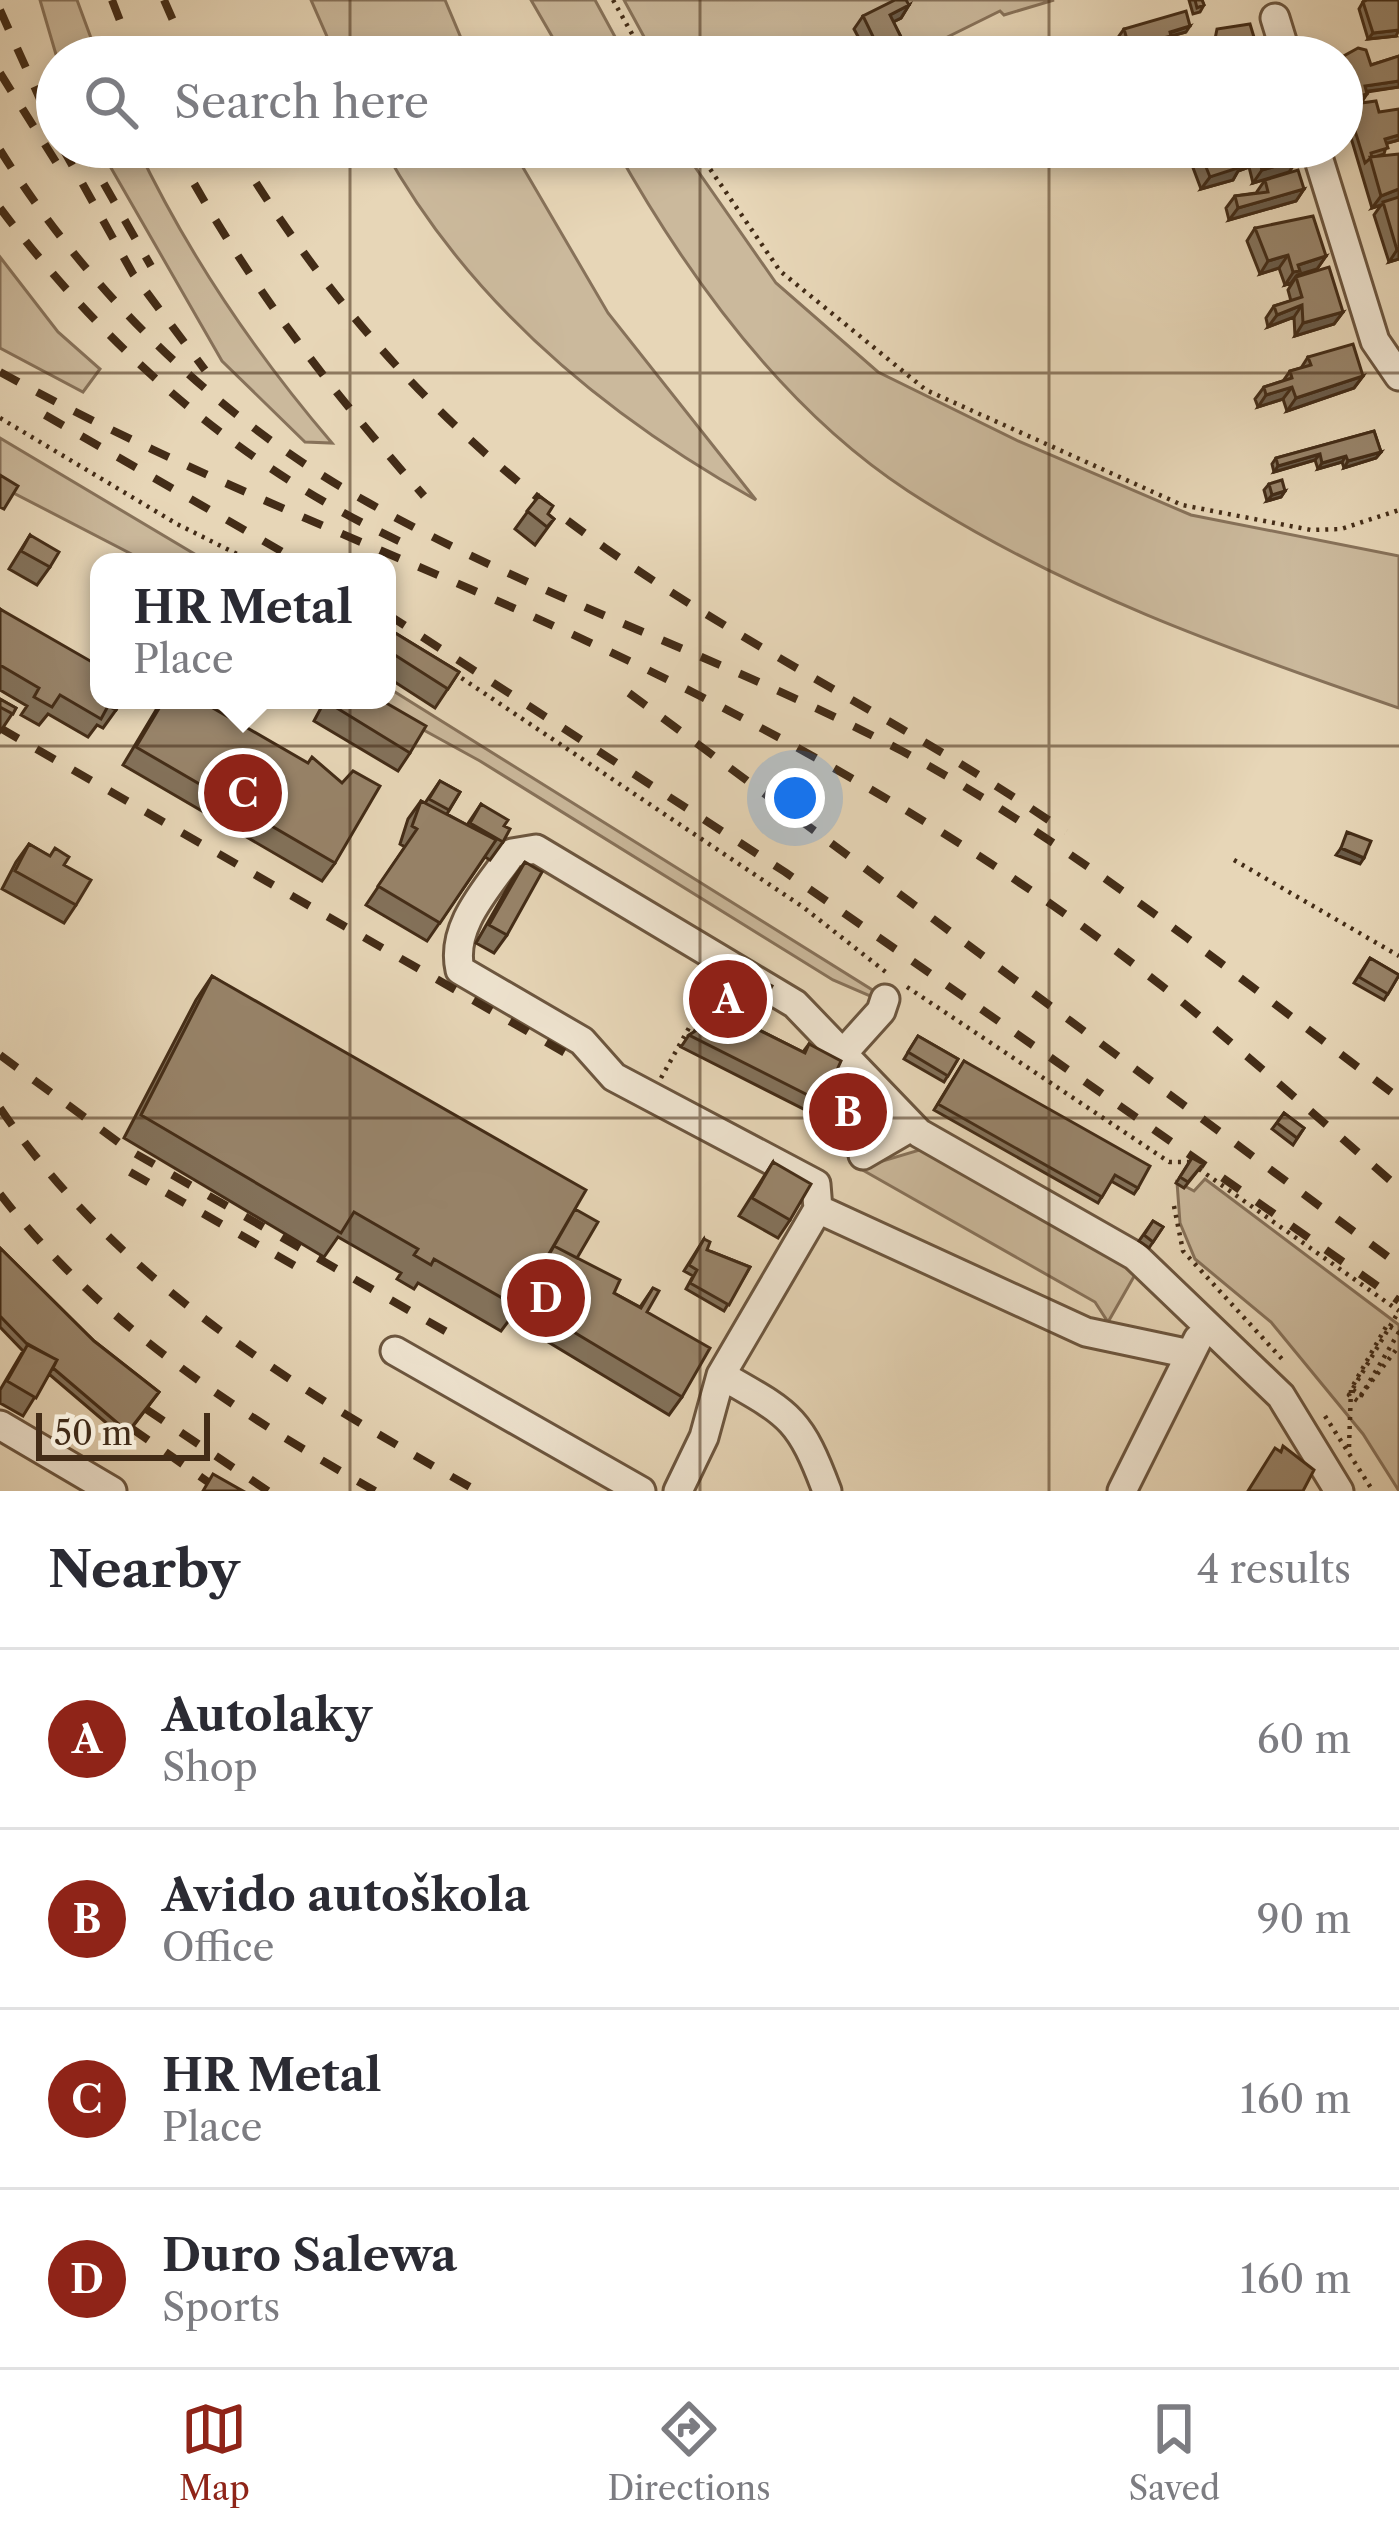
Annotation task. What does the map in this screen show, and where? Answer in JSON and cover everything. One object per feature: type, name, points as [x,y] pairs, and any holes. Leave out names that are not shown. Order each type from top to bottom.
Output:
[{"type":"street","points":[[1275,18],[1281,36]]},
{"type":"street","points":[[1322,168],[1376,341],[1399,376]]},
{"type":"street","points":[[678,1491],[704,1437],[721,1375],[818,1209],[816,1184],[614,1077],[582,1042],[460,970],[455,948],[471,912],[512,853],[536,849],[795,1004],[845,1051],[911,1127],[1098,1231],[1206,1321],[1280,1396],[1339,1491]]},
{"type":"street","points":[[845,1051],[880,1012],[885,998]]},
{"type":"street","points":[[863,1155],[911,1127]]},
{"type":"street","points":[[818,1209],[1086,1332],[1190,1354]]},
{"type":"street","points":[[1129,1485],[1206,1321]]},
{"type":"street","points":[[395,1351],[641,1491]]},
{"type":"street","points":[[721,1375],[785,1412],[806,1436],[827,1491]]},
{"type":"street","points":[[0,1425],[112,1491]]},
{"type":"path","points":[[613,0],[633,36]]},
{"type":"path","points":[[709,168],[780,271],[926,390],[1182,505],[1311,530],[1341,529],[1399,510]]},
{"type":"path","points":[[0,418],[237,553]]},
{"type":"path","points":[[446,668],[1169,1162],[1190,1162],[1399,1311],[1349,1395],[1358,1401],[1399,1332],[1387,1324],[1351,1388],[1349,1447]]},
{"type":"path","points":[[1234,860],[1399,956]]},
{"type":"path","points":[[666,1070],[725,962]]},
{"type":"path","points":[[1174,1206],[1183,1251],[1292,1373]]},
{"type":"path","points":[[1351,1388],[1360,1395],[1399,1346]]},
{"type":"path","points":[[1321,1412],[1349,1447],[1373,1491]]},
{"type":"path","points":[[1365,1491],[1369,1482]]},
{"type":"shaded area","points":[[40,0],[77,0],[90,36],[51,36]]},
{"type":"shaded area","points":[[311,0],[445,0],[460,36],[327,36]]},
{"type":"shaded area","points":[[531,0],[595,0],[615,36],[552,36]]},
{"type":"shaded area","points":[[624,0],[1054,0],[1004,15],[1000,11],[949,36],[644,36]]},
{"type":"shaded area","points":[[111,168],[148,168],[225,301],[332,443],[305,442],[222,361]]},
{"type":"shaded area","points":[[396,168],[523,168],[608,313],[756,500],[646,431],[544,350],[456,256]]},
{"type":"shaded area","points":[[627,168],[696,168],[776,283],[878,372],[1018,441],[1191,515],[1399,556],[1399,708],[1209,640],[1085,588],[908,491],[862,458],[779,380],[706,291]]},
{"type":"shaded area","points":[[0,257],[58,332],[100,369],[83,392],[0,348]]},
{"type":"shaded area","points":[[0,438],[193,553],[130,553],[0,486]]},
{"type":"shaded area","points":[[396,693],[874,991],[870,996],[833,980],[480,761],[385,709],[396,709]]},
{"type":"shaded area","points":[[926,1148],[1087,1237],[1136,1273],[1108,1322],[1095,1302],[859,1168]]},
{"type":"shaded area","points":[[1205,1179],[1399,1325],[1399,1491],[1363,1434],[1271,1322],[1195,1259],[1180,1223],[1177,1182],[1194,1191]]},
{"type":"building","points":[[895,0],[906,0],[909,5],[890,15],[900,36],[873,36],[863,16]]},
{"type":"building","points":[[1399,0],[1399,30],[1373,33],[1363,2]]},
{"type":"building","points":[[1186,11],[1190,26],[1170,32],[1171,36],[1126,36],[1124,29]]},
{"type":"building","points":[[1250,24],[1254,36],[1216,36],[1217,29]]},
{"type":"building","points":[[1363,49],[1371,65],[1399,56],[1399,81],[1365,86],[1367,94],[1363,95]]},
{"type":"building","points":[[1376,101],[1379,112],[1399,109],[1399,135],[1385,139],[1388,148],[1371,153],[1365,163],[1363,157],[1363,103]]},
{"type":"building","points":[[1399,154],[1399,189],[1381,196],[1370,157]]},
{"type":"building","points":[[1206,168],[1238,168],[1210,177]]},
{"type":"building","points":[[1298,170],[1304,189],[1238,208],[1235,196],[1268,192],[1265,180]]},
{"type":"building","points":[[1399,197],[1399,249],[1397,250],[1383,202]]},
{"type":"building","points":[[1313,216],[1326,256],[1298,265],[1300,271],[1293,272],[1288,255],[1268,261],[1255,228]]},
{"type":"building","points":[[1329,267],[1343,312],[1303,323],[1302,305],[1277,315],[1274,306],[1302,297],[1296,277]]},
{"type":"building","points":[[1353,344],[1363,376],[1296,398],[1292,387],[1266,395],[1264,387],[1292,378],[1290,371],[1311,365],[1308,357]]},
{"type":"building","points":[[1374,431],[1381,452],[1322,463],[1320,454],[1278,466],[1276,458]]},
{"type":"building","points":[[0,475],[18,486],[4,509],[0,507]]},
{"type":"building","points":[[1282,480],[1285,491],[1272,495],[1269,484]]},
{"type":"building","points":[[539,496],[553,506],[548,514],[554,519],[547,527],[527,511]]},
{"type":"building","points":[[30,535],[59,552],[50,567],[21,551]]},
{"type":"building","points":[[0,609],[90,661],[90,709],[106,709],[101,719],[60,695],[52,707],[34,697],[39,688],[0,665]]},
{"type":"building","points":[[396,634],[459,672],[448,689],[396,656]]},
{"type":"building","points":[[0,699],[16,708],[13,714],[0,707]]},
{"type":"building","points":[[159,709],[215,709],[308,763],[312,757],[342,783],[353,771],[380,786],[335,863],[136,747]]},
{"type":"building","points":[[338,709],[396,709],[426,726],[410,753]]},
{"type":"building","points":[[440,781],[460,792],[449,810],[429,799]]},
{"type":"building","points":[[421,801],[496,840],[440,923],[378,886],[417,829],[412,826]]},
{"type":"building","points":[[481,804],[508,820],[504,826],[510,829],[503,842],[470,823]]},
{"type":"building","points":[[1347,832],[1371,841],[1364,858],[1341,848]]},
{"type":"building","points":[[29,844],[50,856],[55,848],[69,857],[64,865],[91,880],[76,905],[15,871]]},
{"type":"building","points":[[525,862],[542,872],[507,935],[489,925]]},
{"type":"building","points":[[1370,958],[1399,975],[1388,994],[1359,977]]},
{"type":"building","points":[[730,965],[772,986],[751,1026],[805,1053],[809,1044],[841,1061],[837,1070],[877,1089],[861,1122],[689,1035],[697,1030]]},
{"type":"building","points":[[212,976],[586,1190],[518,1307],[434,1259],[431,1265],[414,1255],[418,1249],[354,1212],[341,1233],[141,1115]]},
{"type":"building","points":[[918,1036],[958,1059],[948,1076],[908,1052]]},
{"type":"building","points":[[964,1061],[1150,1166],[1138,1188],[1115,1175],[1102,1197],[938,1104]]},
{"type":"building","points":[[1284,1113],[1304,1128],[1297,1138],[1277,1123]]},
{"type":"building","points":[[1192,1158],[1203,1164],[1188,1182],[1180,1177]]},
{"type":"building","points":[[773,1162],[811,1184],[790,1220],[752,1198]]},
{"type":"building","points":[[575,1209],[598,1222],[577,1258],[554,1246]]},
{"type":"building","points":[[1153,1221],[1163,1227],[1153,1242],[1144,1235]]},
{"type":"building","points":[[704,1239],[710,1242],[707,1250],[750,1267],[729,1305],[690,1283],[697,1270],[689,1265]]},
{"type":"building","points":[[554,1246],[620,1280],[614,1293],[641,1308],[653,1288],[659,1291],[647,1312],[710,1348],[682,1397],[522,1301]]},
{"type":"building","points":[[0,1248],[94,1341],[159,1392],[128,1432],[53,1368],[57,1360],[28,1345],[0,1316]]},
{"type":"building","points":[[28,1344],[57,1360],[36,1398],[7,1381]]},
{"type":"building","points":[[1283,1446],[1314,1470],[1303,1491],[1248,1491],[1275,1448],[1281,1452]]},
{"type":"building","points":[[213,1474],[243,1491],[203,1491]]},
{"type":"railway","points":[[112,0],[126,36]]},
{"type":"railway","points":[[164,0],[180,36]]},
{"type":"railway","points":[[0,10],[36,90]]},
{"type":"railway","points":[[0,73],[36,130]]},
{"type":"railway","points":[[0,150],[75,255],[162,350],[210,393],[314,470],[434,537],[836,718],[968,789],[1157,915],[1399,1098]]},
{"type":"railway","points":[[74,168],[133,274],[205,370]]},
{"type":"railway","points":[[95,168],[151,266]]},
{"type":"railway","points":[[186,168],[288,329],[424,496]]},
{"type":"railway","points":[[247,168],[310,261],[396,366],[545,504],[657,583],[1066,832]]},
{"type":"railway","points":[[0,208],[87,312],[185,404],[293,483],[412,547]]},
{"type":"railway","points":[[0,372],[173,459],[386,553]]},
{"type":"railway","points":[[45,415],[284,553]]},
{"type":"railway","points":[[396,557],[702,697],[955,841],[1135,965],[1399,1188]]},
{"type":"railway","points":[[396,620],[785,872],[1399,1301]]},
{"type":"railway","points":[[629,693],[1399,1265]]},
{"type":"railway","points":[[0,728],[572,1057]]},
{"type":"railway","points":[[0,1055],[129,1150],[452,1335]]},
{"type":"railway","points":[[0,1108],[48,1171],[156,1280],[278,1371],[477,1491]]},
{"type":"railway","points":[[130,1172],[297,1267]]},
{"type":"railway","points":[[0,1194],[81,1284],[172,1361],[271,1429],[375,1491]]},
{"type":"railway","points":[[146,1409],[268,1491]]},
{"type":"railway","points":[[131,1428],[221,1491]]},
{"type":"place","name":"HR Metal","points":[[243,793]]},
{"type":"place","name":"Autolaky","points":[[728,999]]},
{"type":"place","name":"Avido autoškola","points":[[848,1112]]},
{"type":"place","name":"Duro Salewa","points":[[546,1298]]}]
